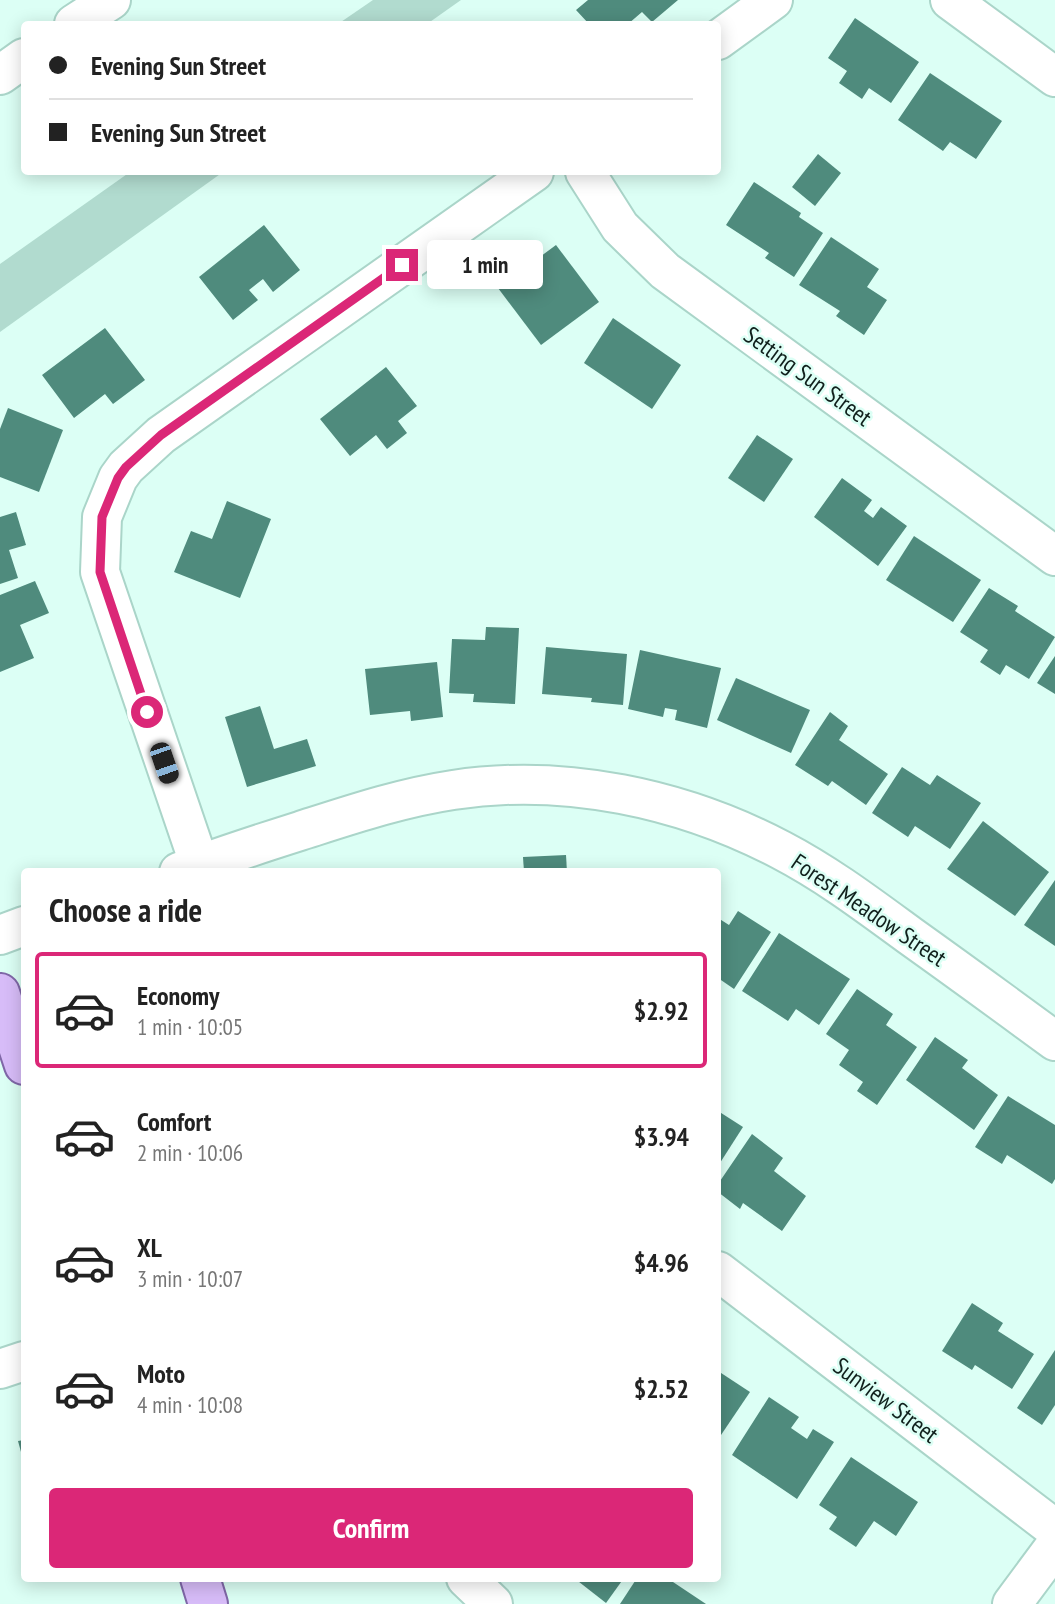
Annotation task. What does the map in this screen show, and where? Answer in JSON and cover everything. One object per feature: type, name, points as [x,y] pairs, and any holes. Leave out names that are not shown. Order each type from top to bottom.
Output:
[{"type":"main road","points":[[0,993],[21,1056]]},
{"type":"main road","points":[[201,1582],[208,1604]]},
{"type":"street","points":[[79,21],[111,0]]},
{"type":"street","points":[[721,38],[773,0]]},
{"type":"street","points":[[950,0],[1055,77]]},
{"type":"street","points":[[0,75],[21,60]]},
{"type":"street","points":[[193,868],[100,572],[102,517],[118,478],[126,467],[161,435],[530,175]]},
{"type":"street","name":"Setting Sun Street","points":[[587,175],[620,227],[665,271],[1055,556]]},
{"type":"street","name":"Forest Meadow Street","points":[[196,868],[374,806],[453,790],[509,785],[566,787],[622,794],[677,807],[730,826],[793,857],[838,883],[1055,1041]]},
{"type":"street","points":[[0,934],[21,927]]},
{"type":"street","name":"Sunview Street","points":[[721,1272],[1055,1529]]},
{"type":"street","points":[[0,1369],[21,1363]]},
{"type":"street","points":[[1012,1604],[1055,1546]]},
{"type":"street","points":[[471,1582],[493,1604]]},
{"type":"green space","points":[[373,0],[461,0],[431,21],[342,21]]},
{"type":"green space","points":[[126,175],[219,175],[0,332],[0,264]]},
{"type":"building","points":[[588,0],[678,0],[653,21],[642,12],[632,21],[586,21],[576,10]]},
{"type":"building","points":[[855,18],[919,62],[891,103],[869,88],[862,99],[839,83],[847,71],[828,58]]},
{"type":"building","points":[[930,73],[1002,121],[976,159],[950,142],[943,151],[898,120]]},
{"type":"building","points":[[818,154],[841,173],[815,206],[792,187]]},
{"type":"building","points":[[754,182],[801,213],[799,217],[823,233],[794,277],[765,258],[769,253],[726,225]]},
{"type":"building","points":[[264,225],[300,270],[273,292],[263,279],[249,290],[258,300],[233,320],[199,277]]},
{"type":"building","points":[[831,237],[879,269],[867,287],[887,300],[864,335],[836,316],[840,311],[799,285]]},
{"type":"building","points":[[556,245],[599,302],[541,345],[498,288]]},
{"type":"building","points":[[613,318],[681,365],[652,409],[584,363]]},
{"type":"building","points":[[105,328],[145,380],[113,404],[105,394],[74,418],[42,375]]},
{"type":"building","points":[[386,367],[417,406],[398,421],[407,433],[387,449],[376,435],[350,456],[320,419]]},
{"type":"building","points":[[8,408],[63,430],[39,492],[0,477],[0,429]]},
{"type":"building","points":[[757,435],[793,459],[764,502],[728,478]]},
{"type":"building","points":[[842,478],[872,500],[864,511],[873,518],[881,507],[907,526],[878,566],[814,517]]},
{"type":"building","points":[[227,501],[271,519],[240,598],[174,572],[191,531],[212,539]]},
{"type":"building","points":[[16,512],[26,545],[9,550],[18,578],[0,584],[0,517]]},
{"type":"building","points":[[914,536],[981,580],[953,622],[886,580]]},
{"type":"building","points":[[35,581],[49,613],[20,625],[34,658],[0,672],[0,595]]},
{"type":"building","points":[[989,588],[1018,606],[1015,611],[1055,637],[1029,679],[1006,665],[1000,675],[980,662],[988,650],[960,632]]},
{"type":"building","points":[[486,627],[519,628],[515,704],[473,702],[474,694],[449,693],[452,639],[485,640]]},
{"type":"building","points":[[546,647],[627,654],[623,705],[591,702],[592,698],[542,694]]},
{"type":"building","points":[[640,650],[721,668],[707,728],[675,720],[677,710],[665,708],[663,717],[628,709]]},
{"type":"building","points":[[1055,656],[1055,694],[1037,683]]},
{"type":"building","points":[[437,662],[443,717],[411,721],[410,711],[370,715],[365,669]]},
{"type":"building","points":[[736,678],[810,710],[791,753],[717,720]]},
{"type":"building","points":[[260,706],[274,749],[307,739],[316,766],[247,787],[225,717]]},
{"type":"building","points":[[830,712],[848,726],[839,740],[888,774],[866,805],[832,781],[828,786],[795,765]]},
{"type":"building","points":[[902,767],[930,785],[937,775],[981,803],[950,849],[915,826],[908,837],[872,813]]},
{"type":"building","points":[[983,821],[1049,872],[1015,916],[947,869]]},
{"type":"building","points":[[566,855],[567,868],[524,868],[523,857]]},
{"type":"building","points":[[1055,880],[1055,946],[1024,925]]},
{"type":"building","points":[[738,911],[771,932],[734,989],[721,980],[721,920],[729,925]]},
{"type":"building","points":[[779,933],[850,979],[819,1025],[796,1009],[788,1021],[742,991]]},
{"type":"building","points":[[857,989],[893,1014],[886,1025],[917,1047],[877,1105],[857,1091],[863,1082],[839,1065],[849,1050],[826,1034]]},
{"type":"building","points":[[935,1037],[968,1060],[962,1068],[998,1095],[974,1130],[906,1080]]},
{"type":"building","points":[[1008,1096],[1055,1125],[1055,1179],[1052,1184],[1007,1155],[1002,1164],[975,1147]]},
{"type":"building","points":[[721,1113],[743,1127],[721,1161]]},
{"type":"building","points":[[752,1134],[783,1158],[774,1171],[806,1196],[782,1231],[743,1203],[740,1209],[721,1194],[721,1180]]},
{"type":"building","points":[[972,1303],[1003,1323],[998,1331],[1034,1354],[1012,1389],[975,1365],[972,1370],[942,1351]]},
{"type":"building","points":[[1055,1350],[1055,1405],[1042,1425],[1017,1408]]},
{"type":"building","points":[[721,1373],[750,1392],[721,1435]]},
{"type":"building","points":[[769,1397],[799,1417],[791,1428],[807,1439],[813,1429],[834,1442],[797,1499],[732,1455]]},
{"type":"building","points":[[851,1457],[918,1502],[896,1536],[874,1521],[856,1547],[829,1529],[837,1517],[819,1505]]},
{"type":"building","points":[[579,1582],[621,1582],[606,1603]]},
{"type":"building","points":[[634,1582],[673,1582],[706,1604],[620,1604]]},
{"type":"route","points":[[147,712],[100,572],[102,517],[118,478],[126,467],[161,435],[402,265]]}]
